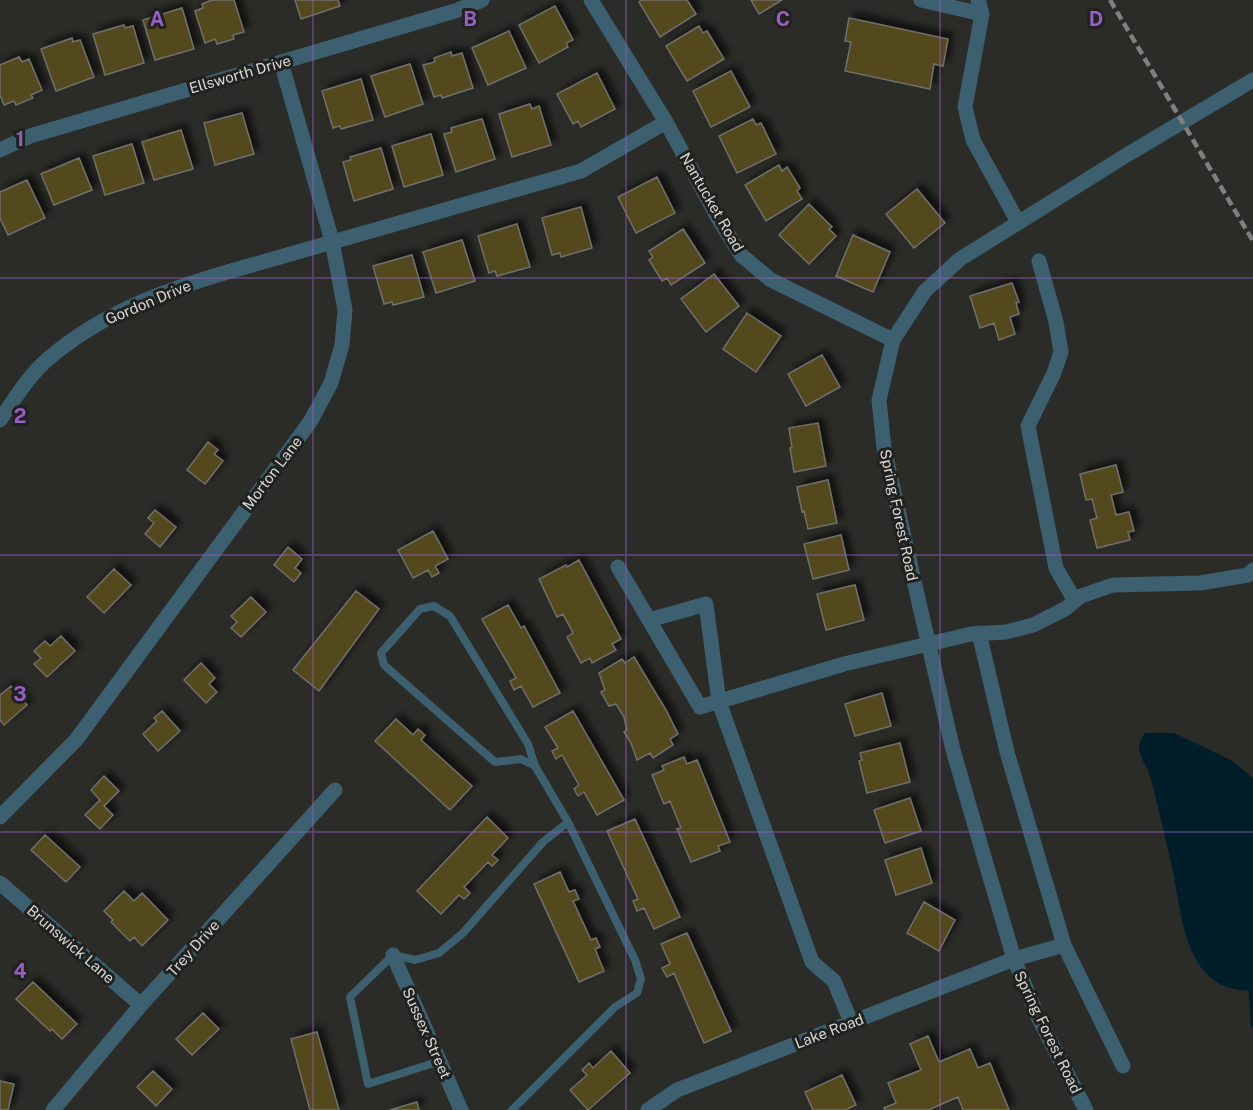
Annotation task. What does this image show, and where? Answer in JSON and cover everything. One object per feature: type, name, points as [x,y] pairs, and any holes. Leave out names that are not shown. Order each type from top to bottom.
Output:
[{"type":"street","name":"Ellsworth Drive","points":[[0,150],[30,136],[455,11],[482,0]]},
{"type":"street","name":"Nantucket Road","points":[[591,0],[666,122],[718,218],[741,255],[771,280],[893,340]]},
{"type":"street","points":[[921,0],[980,7],[965,107],[973,140],[1018,222]]},
{"type":"street","name":"Morton Lane","points":[[0,817],[76,740],[310,422],[331,383],[342,345],[345,310],[332,241],[281,62]]},
{"type":"street","name":"Spring Forest Road","points":[[1086,1110],[1038,1017],[1014,959],[953,750],[884,447],[879,399],[893,340],[925,291],[960,259],[1181,122],[1253,81]]},
{"type":"street","name":"Gordon Drive","points":[[0,420],[46,360],[84,332],[119,311],[176,287],[581,171],[666,122]]},
{"type":"street","points":[[1039,261],[1056,322],[1061,352],[1054,373],[1028,426],[1056,568],[1075,601]]},
{"type":"street","points":[[618,567],[700,707],[844,664],[979,633],[1006,632],[1033,625],[1065,609],[1081,596],[1113,585],[1200,583],[1251,575]]},
{"type":"street","points":[[649,620],[706,604],[719,702],[812,962],[834,981],[851,1022]]},
{"type":"street","points":[[979,633],[1007,752],[1064,945],[1122,1066]]},
{"type":"street","name":"Trey Drive","points":[[53,1110],[141,1005],[335,789]]},
{"type":"street","name":"Brunswick Lane","points":[[0,883],[141,1005]]},
{"type":"street","name":"Lake Road","points":[[648,1110],[677,1090],[1014,959],[1064,945]]},
{"type":"street","name":"Sussex Street","points":[[393,955],[461,1110]]},
{"type":"lane","points":[[512,1110],[615,1007],[637,993],[641,979],[635,960],[568,822],[535,766],[528,744],[450,616],[434,606],[420,609],[381,652],[384,665],[495,762],[521,759],[535,766]]},
{"type":"lane","points":[[440,1061],[368,1084],[350,997],[393,955],[415,960],[439,953],[463,933],[543,842],[568,822]]},
{"type":"water","points":[[1145,733],[1174,733],[1231,760],[1253,778],[1253,991],[1233,989],[1214,980],[1204,971],[1191,949],[1186,937],[1151,779],[1139,751]]},
{"type":"building","points":[[212,0],[234,0],[244,32],[233,35],[234,39],[217,44],[215,39],[205,43],[195,11],[203,8],[202,4]]},
{"type":"building","points":[[295,0],[338,0],[340,6],[301,19]]},
{"type":"building","points":[[642,0],[687,0],[696,14],[660,37],[639,2]]},
{"type":"building","points":[[751,0],[782,0],[759,14]]},
{"type":"building","points":[[555,6],[573,40],[566,43],[568,47],[539,63],[519,25]]},
{"type":"building","points":[[182,8],[194,49],[155,60],[143,20]]},
{"type":"building","points":[[849,18],[948,39],[943,66],[934,64],[930,89],[845,71],[851,42],[845,41]]},
{"type":"building","points":[[124,25],[125,28],[133,26],[144,63],[105,75],[93,34]]},
{"type":"building","points":[[699,26],[703,33],[707,31],[724,59],[687,81],[666,46]]},
{"type":"building","points":[[509,31],[526,68],[488,85],[472,48]]},
{"type":"building","points":[[72,38],[73,42],[80,40],[94,77],[56,91],[41,49]]},
{"type":"building","points":[[451,52],[452,56],[462,53],[473,88],[442,98],[441,95],[434,97],[423,65],[435,62],[434,58]]},
{"type":"building","points":[[19,57],[22,62],[29,59],[42,90],[31,95],[33,98],[16,105],[14,101],[4,105],[0,95],[0,65]]},
{"type":"building","points":[[410,64],[423,104],[385,117],[371,76]]},
{"type":"building","points":[[731,71],[750,107],[711,127],[693,91]]},
{"type":"building","points":[[597,73],[615,109],[581,127],[578,121],[573,124],[557,94]]},
{"type":"building","points":[[361,79],[373,120],[341,129],[340,126],[333,128],[322,91]]},
{"type":"building","points":[[530,104],[532,109],[539,106],[551,145],[512,157],[499,114]]},
{"type":"building","points":[[242,113],[254,154],[215,165],[204,123]]},
{"type":"building","points":[[482,119],[495,159],[456,172],[444,134],[452,132],[451,128]]},
{"type":"building","points":[[753,119],[756,125],[761,123],[776,154],[737,173],[719,136]]},
{"type":"building","points":[[181,130],[193,169],[154,180],[142,142]]},
{"type":"building","points":[[431,134],[443,175],[404,187],[392,146]]},
{"type":"building","points":[[132,144],[144,183],[105,195],[93,156]]},
{"type":"building","points":[[381,148],[393,189],[354,201],[343,162],[351,160],[350,157]]},
{"type":"building","points":[[79,158],[92,190],[54,205],[41,174]]},
{"type":"building","points":[[779,165],[782,171],[787,167],[800,188],[797,191],[802,199],[766,221],[745,185]]},
{"type":"building","points":[[657,177],[675,213],[636,233],[618,197]]},
{"type":"building","points":[[27,180],[45,218],[8,235],[0,218],[0,192]]},
{"type":"building","points":[[917,189],[945,223],[914,248],[886,214]]},
{"type":"building","points":[[809,204],[832,227],[829,229],[836,236],[809,264],[779,235]]},
{"type":"building","points":[[581,207],[592,248],[561,257],[560,253],[552,255],[542,218]]},
{"type":"building","points":[[517,224],[530,267],[497,276],[495,271],[489,273],[478,236]]},
{"type":"building","points":[[683,229],[705,263],[671,285],[667,278],[662,281],[649,260],[653,257],[649,251]]},
{"type":"building","points":[[853,235],[890,252],[873,292],[836,276]]},
{"type":"building","points":[[462,240],[475,281],[436,293],[423,252]]},
{"type":"building","points":[[412,255],[424,297],[393,305],[392,302],[384,304],[373,266]]},
{"type":"building","points":[[714,274],[739,306],[706,332],[681,299]]},
{"type":"building","points":[[1012,283],[1019,302],[1016,303],[1019,314],[1010,317],[1015,334],[999,340],[994,323],[980,328],[970,296]]},
{"type":"building","points":[[747,313],[781,336],[756,372],[723,349]]},
{"type":"building","points":[[822,355],[840,387],[806,406],[788,374]]},
{"type":"building","points":[[818,423],[826,466],[794,472],[789,428]]},
{"type":"building","points":[[208,442],[218,450],[214,454],[223,461],[205,484],[187,470]]},
{"type":"building","points":[[1116,465],[1123,492],[1111,495],[1116,515],[1129,512],[1134,531],[1128,532],[1130,540],[1097,548],[1090,520],[1097,518],[1092,499],[1086,500],[1080,474]]},
{"type":"building","points":[[828,480],[837,523],[808,529],[797,487]]},
{"type":"building","points":[[155,510],[176,527],[160,547],[145,534],[154,523],[148,518]]},
{"type":"building","points":[[433,531],[448,559],[435,566],[439,573],[432,577],[428,570],[413,578],[398,550]]},
{"type":"building","points":[[841,535],[849,570],[813,579],[804,544]]},
{"type":"building","points":[[288,547],[302,559],[295,568],[301,573],[294,582],[274,565]]},
{"type":"building","points":[[579,560],[621,639],[612,644],[616,650],[592,663],[590,658],[581,663],[567,637],[573,633],[563,614],[557,617],[539,579]]},
{"type":"building","points":[[114,569],[131,585],[104,613],[87,597]]},
{"type":"building","points":[[855,585],[864,620],[826,630],[817,594]]},
{"type":"building","points":[[356,591],[379,609],[319,691],[293,670]]},
{"type":"building","points":[[251,597],[266,612],[241,637],[231,628],[237,622],[231,616]]},
{"type":"building","points":[[508,605],[521,628],[524,626],[560,693],[533,707],[521,686],[514,690],[510,681],[516,678],[482,619]]},
{"type":"building","points":[[61,636],[75,651],[47,677],[34,664],[41,658],[34,651],[45,641],[50,646]]},
{"type":"building","points":[[634,657],[678,734],[670,739],[673,745],[653,758],[650,753],[637,760],[624,732],[627,730],[624,717],[616,704],[609,706],[601,692],[605,690],[599,673],[622,659],[625,663]]},
{"type":"building","points":[[201,663],[215,678],[209,684],[217,692],[206,703],[184,680]]},
{"type":"building","points":[[11,686],[27,705],[4,725],[0,720],[0,695]]},
{"type":"building","points":[[882,693],[891,726],[855,736],[845,704]]},
{"type":"building","points":[[162,711],[180,731],[158,751],[143,734],[157,721],[154,718]]},
{"type":"building","points":[[573,711],[624,800],[597,815],[584,792],[578,796],[574,789],[579,785],[562,755],[556,759],[552,751],[558,748],[545,727]]},
{"type":"building","points":[[396,719],[413,735],[418,729],[425,735],[421,740],[472,786],[450,810],[375,741]]},
{"type":"building","points":[[900,743],[910,782],[867,793],[859,761],[862,760],[860,753]]},
{"type":"building","points":[[684,757],[687,764],[697,760],[730,842],[718,846],[720,851],[691,862],[677,829],[681,828],[670,801],[664,804],[652,775],[664,770],[662,766]]},
{"type":"building","points":[[104,776],[119,791],[104,806],[113,815],[100,829],[85,815],[100,800],[91,790]]},
{"type":"building","points":[[910,798],[921,831],[885,843],[874,810]]},
{"type":"building","points":[[487,817],[508,838],[492,855],[498,860],[492,866],[488,862],[464,887],[470,893],[464,899],[459,895],[441,914],[417,891]]},
{"type":"building","points":[[635,819],[680,917],[654,929],[644,908],[637,911],[633,901],[638,899],[607,831]]},
{"type":"building","points":[[45,835],[80,867],[66,882],[31,850]]},
{"type":"building","points":[[921,848],[932,883],[896,895],[885,860]]},
{"type":"building","points":[[560,872],[569,892],[575,890],[579,899],[573,901],[591,940],[596,938],[600,947],[595,949],[604,971],[579,982],[534,884]]},
{"type":"building","points":[[124,891],[134,901],[142,893],[168,920],[142,946],[134,937],[130,941],[111,922],[113,920],[104,911]]},
{"type":"building","points":[[924,902],[955,920],[939,951],[907,933]]},
{"type":"building","points":[[687,933],[731,1031],[704,1043],[674,973],[667,977],[662,968],[670,964],[661,944]]},
{"type":"building","points":[[33,982],[77,1024],[62,1039],[52,1029],[50,1031],[16,999]]},
{"type":"building","points":[[203,1013],[219,1029],[192,1055],[176,1039]]},
{"type":"building","points":[[317,1032],[339,1110],[310,1110],[291,1039]]},
{"type":"building","points":[[928,1036],[939,1062],[970,1049],[978,1068],[990,1063],[1009,1110],[963,1110],[958,1097],[928,1110],[885,1110],[884,1108],[896,1103],[888,1083],[921,1070],[910,1044]]},
{"type":"building","points":[[611,1051],[630,1073],[588,1110],[570,1090],[587,1075],[582,1070],[589,1063],[593,1068]]},
{"type":"building","points":[[153,1071],[172,1089],[156,1106],[137,1087]]},
{"type":"building","points":[[842,1075],[856,1105],[845,1110],[813,1110],[805,1092]]},
{"type":"building","points":[[0,1081],[14,1084],[8,1110],[0,1110]]},
{"type":"building","points":[[417,1102],[419,1110],[390,1110]]},
{"type":"waterway","points":[[1251,992],[1253,1025]]},
{"type":"railway","points":[[1110,0],[1253,241]]}]
